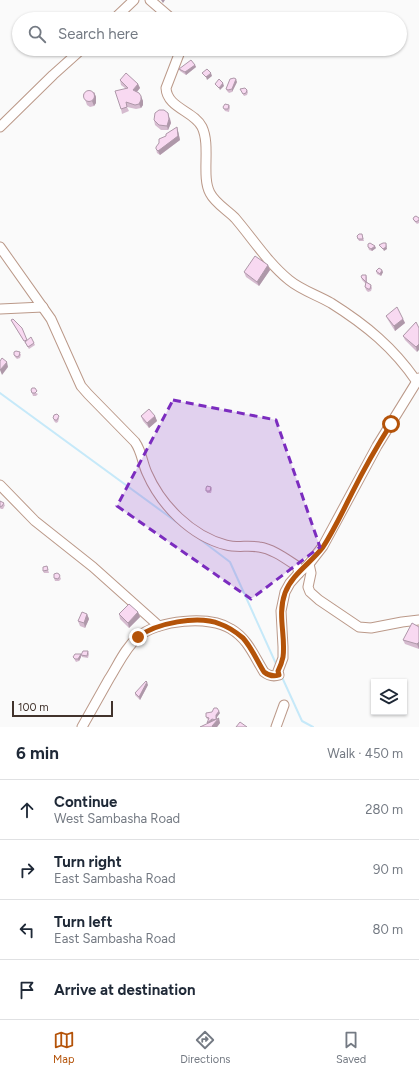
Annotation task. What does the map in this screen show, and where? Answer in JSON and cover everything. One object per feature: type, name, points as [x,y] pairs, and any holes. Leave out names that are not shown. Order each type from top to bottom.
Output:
[{"type":"street","points":[[121,12],[134,0]]},
{"type":"street","points":[[150,0],[164,12]]},
{"type":"street","points":[[0,127],[74,56]]},
{"type":"street","points":[[82,727],[127,649],[138,637],[149,629],[159,626],[184,621],[207,621],[231,628],[248,644],[264,672],[273,676],[279,675],[278,671],[283,658],[281,620],[283,599],[290,583],[298,573],[309,564],[323,546],[377,446],[418,380],[388,346],[362,325],[332,304],[297,286],[288,279],[264,254],[235,218],[209,192],[207,183],[206,150],[201,126],[194,118],[170,100],[166,95],[166,88],[178,56]]},
{"type":"street","points":[[0,247],[43,307],[57,330],[81,386],[135,442],[140,449],[144,468],[150,480],[163,500],[174,513],[194,530],[220,542],[235,546],[260,547],[273,551],[297,566],[298,573]]},
{"type":"street","points":[[0,309],[43,307]]},
{"type":"street","points":[[0,485],[35,521],[93,567],[159,626]]},
{"type":"street","points":[[309,564],[311,573],[308,587],[310,592],[319,600],[359,627],[371,628],[419,620]]},
{"type":"street","points":[[276,727],[284,706]]},
{"type":"highlighted area","points":[[173,400],[276,420],[320,547],[251,599],[117,506]]},
{"type":"building","points":[[191,60],[195,65],[185,72],[179,69]]},
{"type":"building","points":[[207,69],[211,73],[206,77],[202,73]]},
{"type":"building","points":[[126,73],[138,84],[133,90],[139,93],[141,100],[139,104],[135,105],[126,102],[127,107],[121,109],[115,91],[128,88],[120,80]]},
{"type":"building","points":[[219,79],[223,83],[219,88],[215,84]]},
{"type":"building","points":[[230,79],[236,79],[232,89],[226,89]]},
{"type":"building","points":[[245,88],[247,90],[246,93],[243,94],[240,89]]},
{"type":"building","points":[[89,90],[93,92],[95,96],[93,100],[89,102],[85,100],[83,96],[85,92]]},
{"type":"building","points":[[225,104],[229,105],[228,109],[224,109],[223,107]]},
{"type":"building","points":[[159,110],[164,110],[168,113],[169,119],[167,126],[159,125],[154,120],[155,113]]},
{"type":"building","points":[[177,127],[178,136],[158,151],[156,147],[159,143],[159,139],[166,136],[166,134]]},
{"type":"building","points":[[416,216],[419,220],[416,222],[413,219]]},
{"type":"building","points":[[362,234],[363,239],[358,239],[357,236]]},
{"type":"building","points":[[370,243],[375,246],[371,249],[368,247],[368,244]]},
{"type":"building","points":[[386,243],[386,247],[383,249],[379,245]]},
{"type":"building","points":[[255,256],[268,265],[257,282],[244,272]]},
{"type":"building","points":[[379,268],[382,270],[380,274],[376,271]]},
{"type":"building","points":[[362,275],[366,275],[366,282],[361,277]]},
{"type":"building","points":[[366,282],[371,285],[370,289],[365,287]]},
{"type":"building","points":[[397,307],[403,319],[394,326],[386,316]]},
{"type":"building","points":[[13,319],[22,328],[27,340],[24,341],[11,320]]},
{"type":"building","points":[[416,322],[419,328],[419,344],[416,347],[403,336]]},
{"type":"building","points":[[31,337],[34,343],[28,347],[25,342]]},
{"type":"building","points":[[14,352],[20,352],[19,356],[17,357],[14,355]]},
{"type":"building","points":[[2,358],[7,362],[0,370],[0,361]]},
{"type":"building","points":[[32,388],[35,388],[37,391],[35,393],[32,393]]},
{"type":"building","points":[[149,409],[155,416],[147,423],[141,416]]},
{"type":"building","points":[[57,414],[59,416],[57,420],[55,420],[53,418],[54,415]]},
{"type":"building","points":[[207,486],[211,487],[210,491],[206,491]]},
{"type":"building","points":[[0,501],[4,503],[0,507]]},
{"type":"building","points":[[47,566],[48,570],[43,571],[43,567]]},
{"type":"building","points":[[57,573],[60,576],[58,579],[54,578],[54,574]]},
{"type":"building","points":[[129,604],[138,612],[128,623],[119,614]]},
{"type":"building","points":[[82,612],[87,614],[84,623],[78,621]]},
{"type":"building","points":[[412,623],[419,627],[419,642],[417,644],[403,640]]},
{"type":"building","points":[[83,651],[88,651],[87,656],[81,655]]},
{"type":"building","points":[[75,654],[81,654],[78,659],[75,659],[73,657]]},
{"type":"building","points":[[146,681],[147,682],[139,697],[135,693]]},
{"type":"building","points":[[214,708],[217,708],[219,711],[216,715],[216,720],[212,719],[207,723],[209,718],[206,717],[206,713],[212,712]]},
{"type":"building","points":[[219,718],[212,726],[213,727],[200,727]]},
{"type":"building","points":[[240,722],[247,727],[236,727]]},
{"type":"waterway","points":[[0,393],[182,526]]},
{"type":"waterway","points":[[197,537],[230,562],[277,666]]},
{"type":"waterway","points":[[281,675],[302,721],[313,727]]},
{"type":"route","points":[[138,637],[149,629],[184,621],[207,621],[218,623],[231,628],[242,637],[248,644],[264,672],[273,676],[279,675],[278,671],[283,658],[281,611],[285,592],[298,573],[309,564],[323,546],[377,446],[391,424]]}]
